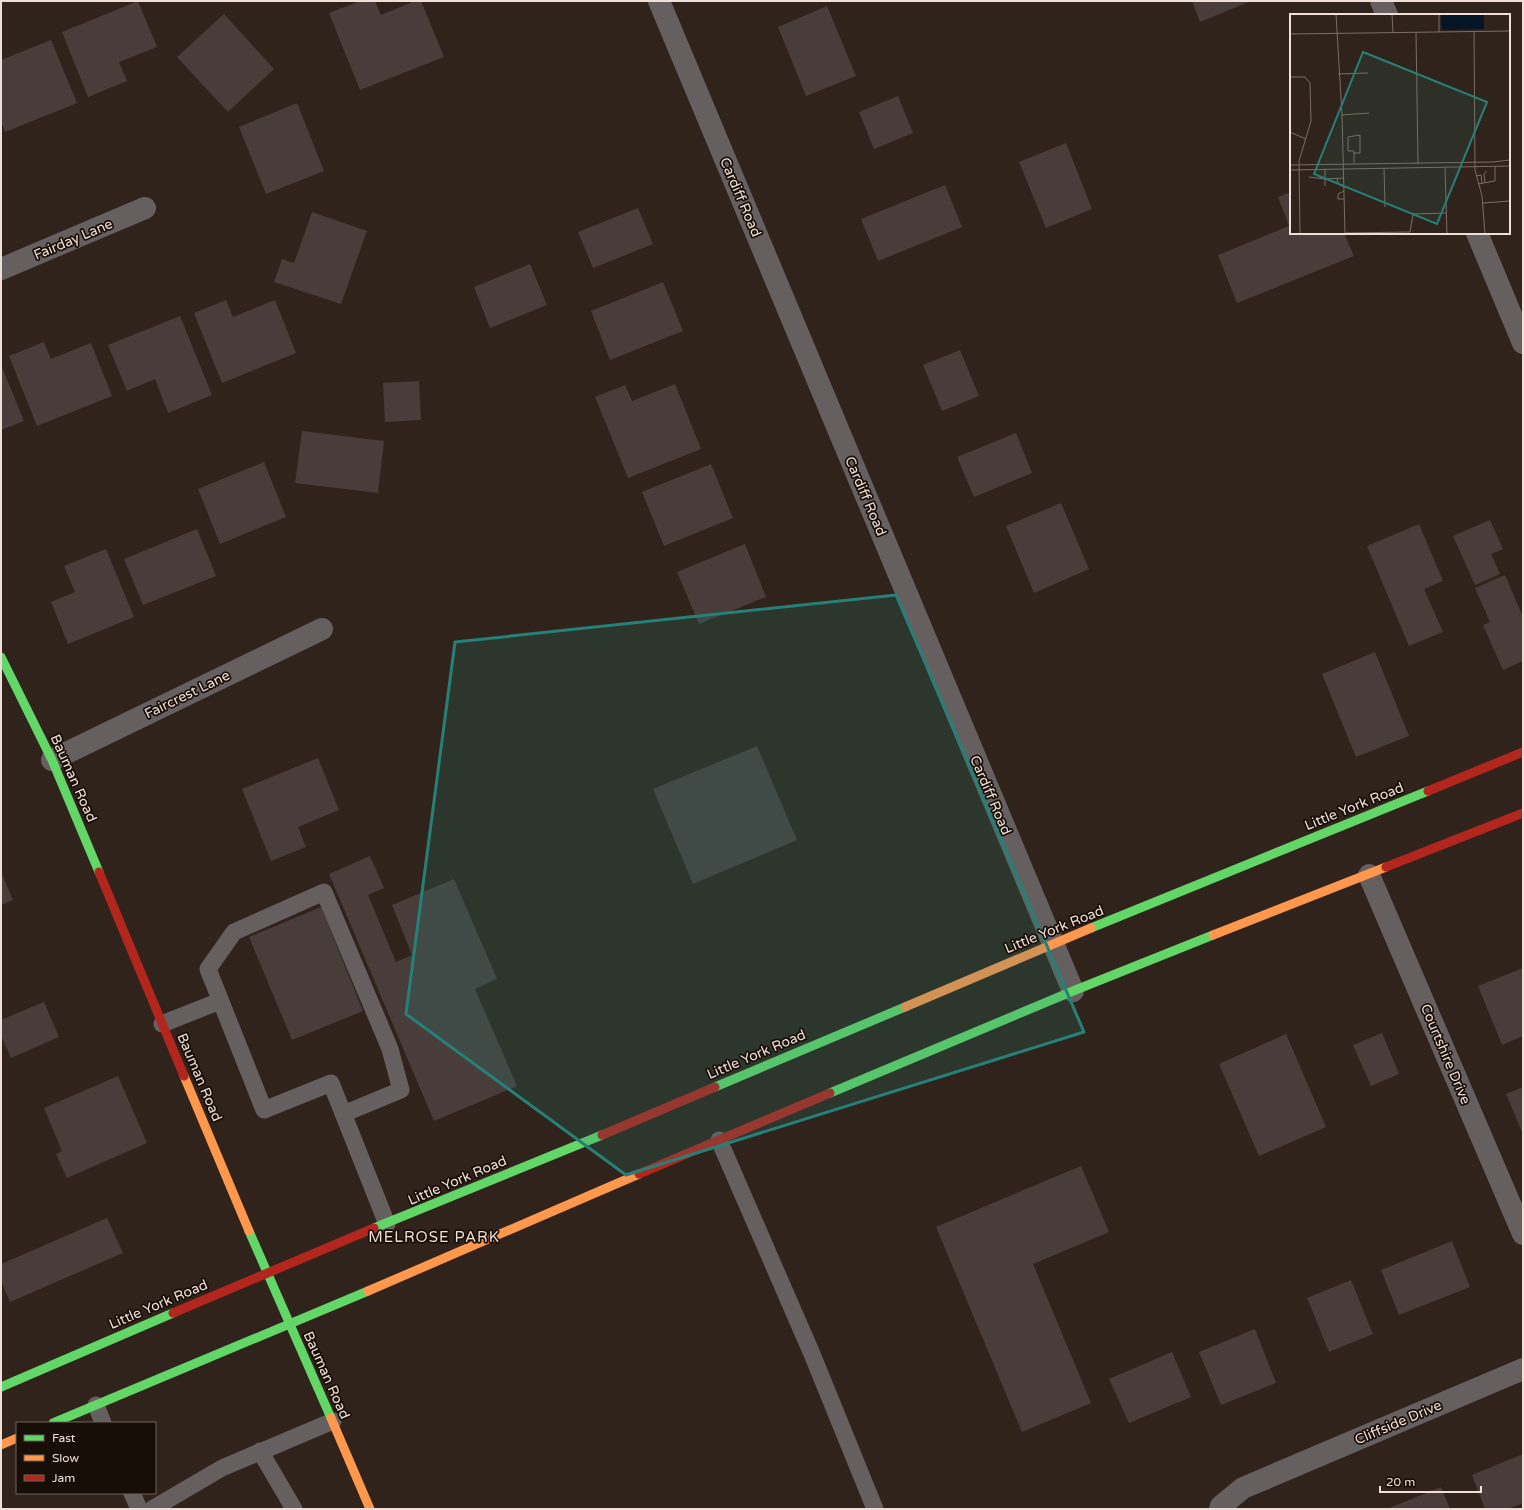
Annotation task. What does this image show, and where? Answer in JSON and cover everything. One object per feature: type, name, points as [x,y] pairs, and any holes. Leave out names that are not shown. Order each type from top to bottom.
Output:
[{"type":"main road","name":"Bauman Road","points":[[1,657],[52,760],[267,1273],[333,1421],[370,1509]]},
{"type":"main road","name":"Little York Road","points":[[1,1387],[267,1273],[614,1130],[1053,944],[1523,752]]},
{"type":"main road","points":[[55,1422],[290,1324],[719,1140],[1073,991],[1523,813]]},
{"type":"main road","points":[[1,1445],[16,1438]]},
{"type":"street","name":"Cardiff Road","points":[[659,1],[1073,991]]},
{"type":"street","points":[[1381,1],[1386,14]]},
{"type":"street","name":"Fairday Lane","points":[[1,269],[145,208]]},
{"type":"street","points":[[1477,234],[1523,343]]},
{"type":"street","name":"Faircrest Lane","points":[[52,760],[322,629]]},
{"type":"street","name":"Courtshire Drive","points":[[1369,875],[1523,1234]]},
{"type":"street","name":"Cliffside Drive","points":[[1220,1509],[1221,1506],[1243,1488],[1523,1369]]},
{"type":"lane","points":[[343,1114],[401,1090],[390,1048],[324,892],[234,932],[208,969],[264,1110],[331,1083],[343,1114],[387,1224]]},
{"type":"lane","points":[[162,1024],[220,1001]]},
{"type":"lane","points":[[719,1140],[812,1354],[875,1509]]},
{"type":"lane","points":[[96,1405],[103,1422]]},
{"type":"lane","points":[[152,1509],[222,1468],[333,1421]]},
{"type":"lane","points":[[260,1451],[294,1509]]},
{"type":"lane","points":[[132,1494],[139,1509]]},
{"type":"highlighted area","points":[[896,595],[1084,1032],[626,1175],[406,1014],[455,642]]},
{"type":"building","points":[[138,1],[157,47],[119,62],[127,81],[88,97],[62,32]]},
{"type":"building","points":[[360,1],[375,1],[381,15],[415,1],[421,1],[444,57],[360,90],[329,13]]},
{"type":"building","points":[[1192,1],[1251,1],[1200,22]]},
{"type":"building","points":[[827,6],[856,76],[806,96],[778,27]]},
{"type":"building","points":[[224,14],[274,69],[228,112],[177,57]]},
{"type":"building","points":[[51,40],[77,103],[5,132],[1,121],[1,60]]},
{"type":"building","points":[[898,96],[913,133],[874,149],[859,112]]},
{"type":"building","points":[[297,103],[324,171],[266,194],[239,127]]},
{"type":"building","points":[[1066,143],[1092,209],[1046,228],[1019,162]]},
{"type":"building","points":[[945,185],[962,227],[878,261],[861,219]]},
{"type":"building","points":[[1290,192],[1290,234],[1344,234],[1354,256],[1237,303],[1218,255],[1289,226],[1278,197]]},
{"type":"building","points":[[638,208],[653,244],[593,268],[578,232]]},
{"type":"building","points":[[312,212],[367,231],[341,304],[274,282],[282,259],[294,263]]},
{"type":"building","points":[[530,264],[547,305],[490,328],[474,287]]},
{"type":"building","points":[[663,282],[683,331],[610,360],[591,311]]},
{"type":"building","points":[[226,300],[233,317],[275,300],[296,353],[222,383],[194,313]]},
{"type":"building","points":[[180,316],[212,395],[168,413],[155,379],[127,391],[108,345]]},
{"type":"building","points":[[44,342],[51,359],[91,343],[112,396],[37,426],[9,356]]},
{"type":"building","points":[[960,350],[979,396],[942,411],[923,365]]},
{"type":"building","points":[[1,365],[24,421],[1,430]]},
{"type":"building","points":[[419,381],[421,420],[385,422],[383,383]]},
{"type":"building","points":[[675,384],[701,449],[628,478],[595,397],[625,385],[632,401]]},
{"type":"building","points":[[302,431],[384,441],[378,493],[295,483]]},
{"type":"building","points":[[1016,433],[1032,473],[974,497],[957,457]]},
{"type":"building","points":[[264,462],[286,517],[220,544],[198,489]]},
{"type":"building","points":[[711,464],[733,518],[664,546],[642,492]]},
{"type":"building","points":[[1061,503],[1089,569],[1034,593],[1006,526]]},
{"type":"building","points":[[1490,520],[1503,549],[1491,554],[1500,574],[1475,585],[1453,536]]},
{"type":"building","points":[[1419,524],[1443,581],[1424,589],[1443,632],[1409,646],[1367,546]]},
{"type":"building","points":[[197,529],[216,576],[143,605],[124,559]]},
{"type":"building","points":[[745,544],[766,597],[699,624],[677,572]]},
{"type":"building","points":[[106,549],[134,617],[68,644],[51,602],[75,592],[64,566]]},
{"type":"building","points":[[1505,575],[1523,617],[1523,661],[1503,670],[1483,625],[1490,622],[1475,588]]},
{"type":"building","points":[[1375,652],[1409,736],[1356,757],[1322,674]]},
{"type":"building","points":[[757,746],[797,840],[693,884],[653,789]]},
{"type":"building","points":[[318,758],[339,810],[298,827],[306,847],[271,861],[242,789]]},
{"type":"building","points":[[370,856],[384,888],[368,895],[396,962],[412,955],[392,905],[454,879],[497,979],[475,989],[517,1086],[434,1121],[329,874]]},
{"type":"building","points":[[1,872],[13,900],[1,905]]},
{"type":"building","points":[[321,907],[363,1011],[292,1040],[249,937]]},
{"type":"building","points":[[1523,968],[1523,1036],[1502,1045],[1478,986]]},
{"type":"building","points":[[44,1002],[59,1037],[11,1058],[1,1036],[1,1020]]},
{"type":"building","points":[[1382,1033],[1399,1074],[1371,1086],[1353,1045]]},
{"type":"building","points":[[1286,1034],[1326,1127],[1259,1156],[1219,1064]]},
{"type":"building","points":[[118,1076],[147,1143],[67,1178],[56,1154],[62,1151],[44,1108]]},
{"type":"building","points":[[1523,1087],[1523,1131],[1522,1132],[1506,1094]]},
{"type":"building","points":[[1081,1166],[1109,1232],[1033,1264],[1091,1403],[1022,1432],[936,1227]]},
{"type":"building","points":[[107,1218],[123,1253],[10,1302],[1,1281],[1,1264]]},
{"type":"building","points":[[1452,1241],[1470,1287],[1399,1315],[1381,1270]]},
{"type":"building","points":[[1351,1280],[1373,1334],[1329,1352],[1307,1298]]},
{"type":"building","points":[[1255,1329],[1276,1383],[1221,1405],[1199,1352]]},
{"type":"building","points":[[1172,1352],[1191,1397],[1129,1423],[1109,1379]]},
{"type":"building","points":[[1523,1454],[1523,1503],[1508,1509],[1485,1509],[1472,1475]]},
{"type":"building","points":[[1441,1487],[1450,1509],[1387,1509]]},
{"type":"traffic: fast","points":[[1,657],[52,760],[99,872]]},
{"type":"traffic: fast","points":[[1091,928],[1428,791]]},
{"type":"traffic: fast","points":[[830,1093],[1073,991],[1213,935]]},
{"type":"traffic: fast","points":[[715,1087],[905,1007]]},
{"type":"traffic: fast","points":[[374,1228],[602,1135]]},
{"type":"traffic: fast","points":[[249,1231],[331,1418]]},
{"type":"traffic: fast","points":[[55,1422],[368,1291]]},
{"type":"traffic: fast","points":[[1,1387],[173,1313]]},
{"type":"traffic: slow","points":[[1213,935],[1386,867]]},
{"type":"traffic: slow","points":[[905,1007],[1091,928]]},
{"type":"traffic: slow","points":[[184,1076],[249,1231]]},
{"type":"traffic: slow","points":[[368,1291],[639,1174]]},
{"type":"traffic: slow","points":[[331,1418],[370,1509]]},
{"type":"traffic: slow","points":[[1,1445],[16,1438]]},
{"type":"traffic: jam","points":[[1428,791],[1523,752]]},
{"type":"traffic: jam","points":[[1386,867],[1523,813]]},
{"type":"traffic: jam","points":[[99,872],[184,1076]]},
{"type":"traffic: jam","points":[[602,1135],[715,1087]]},
{"type":"traffic: jam","points":[[639,1174],[830,1093]]},
{"type":"traffic: jam","points":[[173,1313],[374,1228]]},
{"type":"district","name":"MELROSE PARK","points":[[434,1237]]}]
